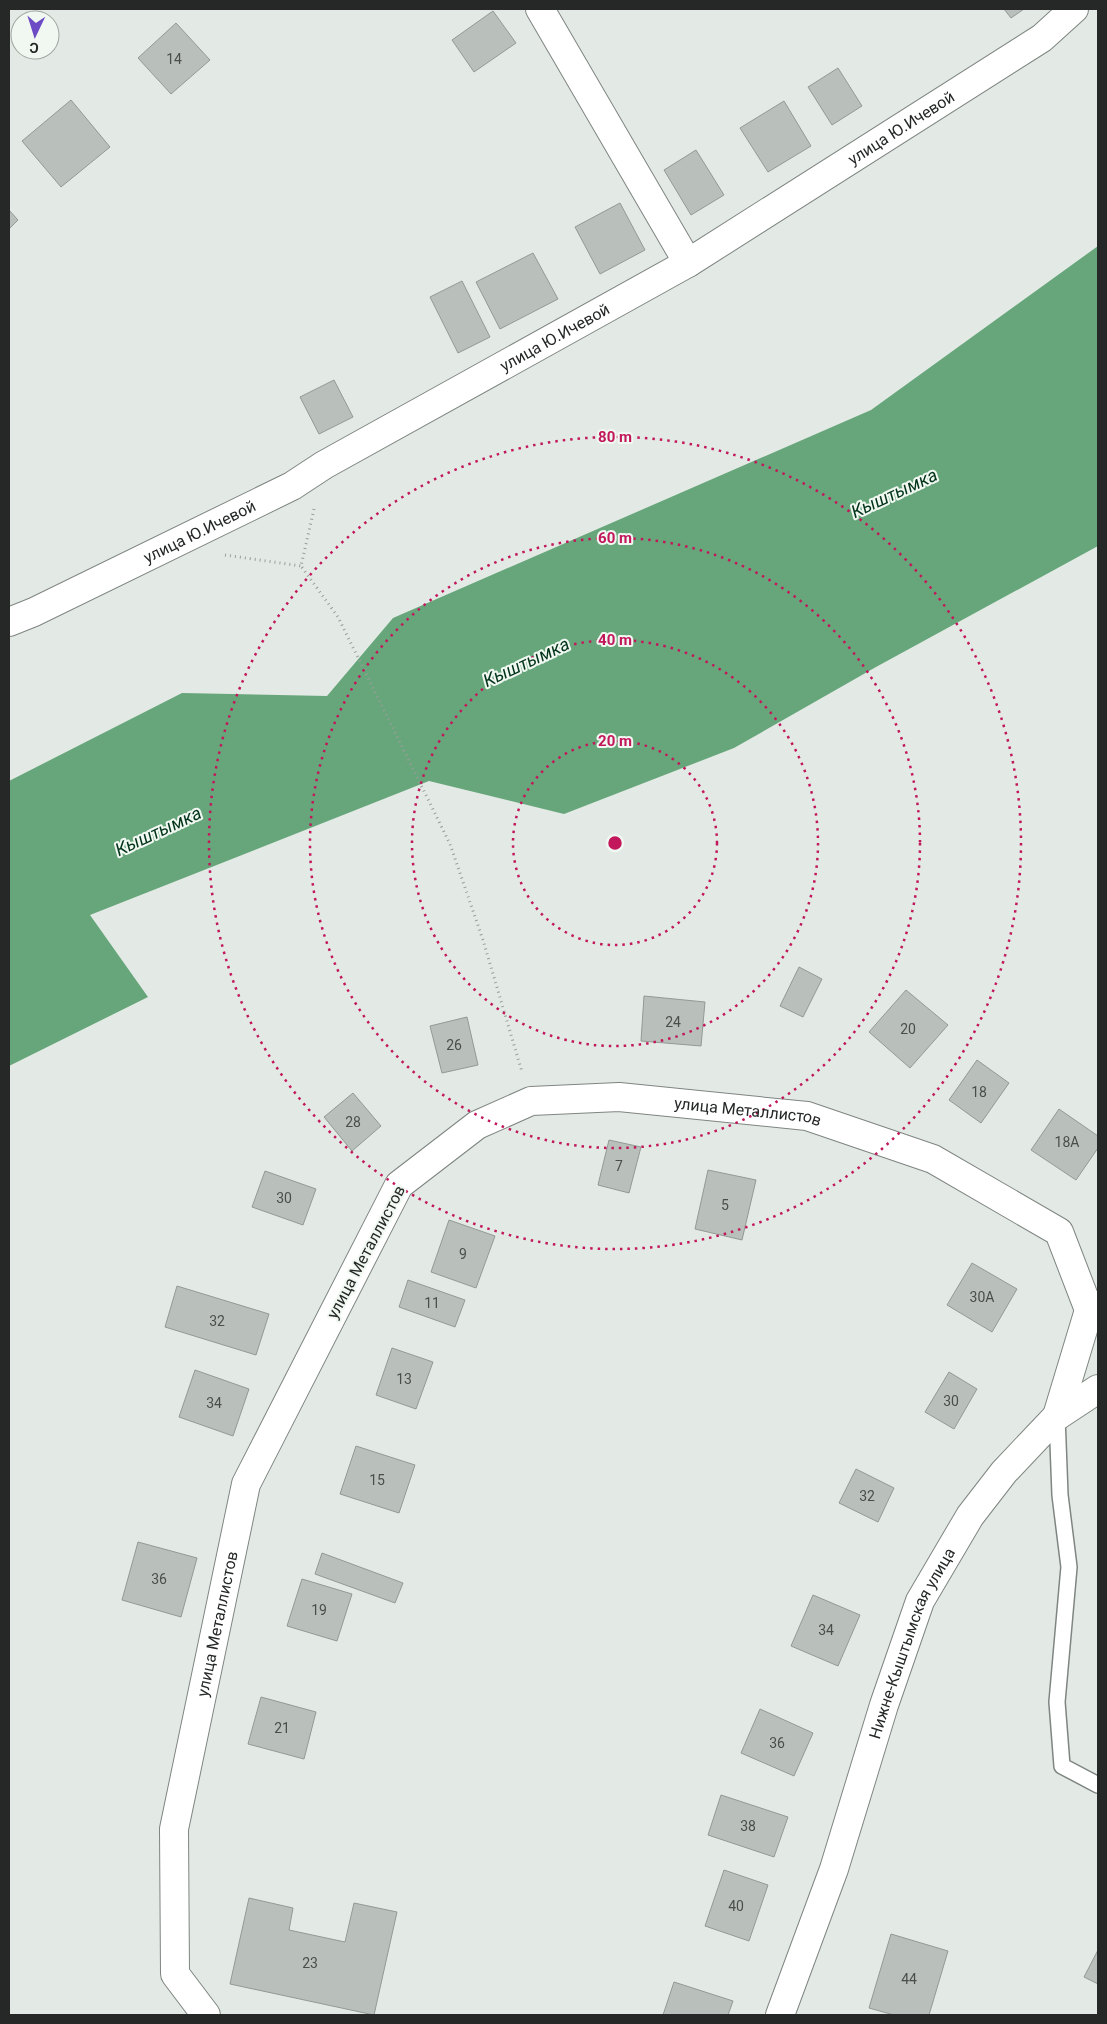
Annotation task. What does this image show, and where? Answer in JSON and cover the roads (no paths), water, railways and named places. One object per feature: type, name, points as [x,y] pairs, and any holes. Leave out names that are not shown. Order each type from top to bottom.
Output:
[{"type":"street","points":[[540,9],[688,263]]},
{"type":"street","name":"улица Ю.Ичевой","points":[[9,622],[34,612],[292,486],[324,466],[688,263],[1042,38],[1074,9]]},
{"type":"street","name":"улица Металлистов","points":[[206,2015],[175,1974],[174,1829],[246,1484],[399,1185],[477,1125],[531,1101],[620,1097],[807,1116],[932,1159],[1059,1232],[1093,1307]]},
{"type":"street","name":"Нижне-Кыштымская улица","points":[[780,2015],[834,1870],[884,1705],[920,1601],[970,1516],[1004,1472],[1057,1416],[1093,1307]]},
{"type":"street","points":[[1057,1416],[1075,1402],[1098,1389]]},
{"type":"lane","points":[[1057,1416],[1060,1495],[1069,1567],[1057,1702],[1062,1766],[1098,1785]]},
{"type":"water","name":"Кыштымка","points":[[1098,246],[1098,546],[876,667],[734,748],[564,814],[429,781],[90,915],[148,997],[9,1066],[9,781],[182,693],[327,696],[393,618],[871,410]]}]
